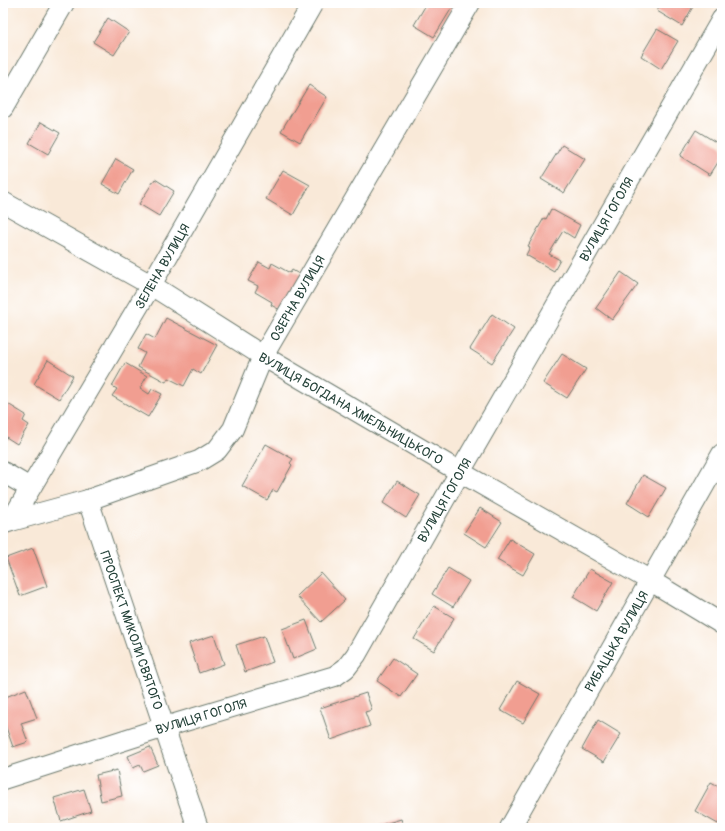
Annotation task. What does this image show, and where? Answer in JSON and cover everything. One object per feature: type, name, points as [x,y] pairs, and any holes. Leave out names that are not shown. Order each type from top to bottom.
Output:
[{"type":"street","points":[[3,108],[64,3]]},
{"type":"street","name":"ЗЕЛЕНА ВУЛИЦЯ","points":[[7,522],[30,488],[151,286],[313,3]]},
{"type":"street","name":"ОЗЕРНА ВУЛИЦЯ","points":[[7,522],[88,500],[199,461],[217,450],[233,429],[263,356],[470,3]]},
{"type":"street","name":"ВУЛИЦЯ ГОГОЛЯ","points":[[3,779],[335,676],[346,668],[356,655],[722,19]]},
{"type":"street","name":"ВУЛИЦЯ БОГДАНА ХМЕЛЬНИЦЬКОГО","points":[[3,202],[151,286],[263,356],[460,472],[651,581],[722,624]]},
{"type":"street","name":"РИБАЦЬКА ВУЛИЦЯ","points":[[510,828],[722,454]]},
{"type":"street","points":[[3,472],[30,488]]},
{"type":"street","name":"ПРОСПЕКТ МИКОЛИ СВЯТОГО","points":[[88,500],[198,828]]},
{"type":"building","points":[[427,3],[448,3],[453,6],[434,37],[414,25]]},
{"type":"building","points":[[662,3],[695,3],[682,26],[657,11]]},
{"type":"building","points":[[108,18],[129,32],[114,55],[93,42]]},
{"type":"building","points":[[657,29],[678,41],[661,69],[641,56]]},
{"type":"building","points":[[309,85],[327,97],[300,142],[281,131]]},
{"type":"building","points":[[41,122],[60,133],[48,154],[29,143]]},
{"type":"building","points":[[696,130],[722,146],[722,156],[710,175],[680,156]]},
{"type":"building","points":[[562,145],[585,159],[564,193],[541,179]]},
{"type":"building","points":[[116,159],[133,169],[119,194],[102,184]]},
{"type":"building","points":[[283,170],[310,185],[293,215],[266,199]]},
{"type":"building","points":[[155,179],[174,191],[159,216],[139,204]]},
{"type":"building","points":[[551,209],[580,225],[574,238],[563,231],[549,254],[560,260],[554,271],[526,255],[530,247],[528,246]]},
{"type":"building","points":[[259,262],[270,268],[272,263],[290,273],[292,270],[306,278],[282,311],[271,305],[272,302],[255,292],[258,286],[248,281]]},
{"type":"building","points":[[621,272],[638,284],[612,320],[596,308]]},
{"type":"building","points":[[492,314],[514,329],[492,363],[470,349]]},
{"type":"building","points":[[166,318],[217,345],[201,374],[193,369],[184,386],[168,378],[166,382],[138,367],[145,353],[138,349],[146,334],[155,339]]},
{"type":"building","points":[[562,354],[586,369],[567,398],[543,383]]},
{"type":"building","points":[[48,360],[73,376],[59,399],[34,384]]},
{"type":"building","points":[[125,363],[147,376],[140,388],[149,394],[152,389],[162,394],[148,417],[112,396],[117,389],[112,386]]},
{"type":"building","points":[[3,401],[26,415],[23,421],[29,425],[17,444],[6,437],[3,443]]},
{"type":"building","points":[[266,444],[293,459],[290,463],[292,465],[277,492],[273,490],[267,500],[242,486]]},
{"type":"building","points":[[643,475],[666,488],[649,517],[627,503]]},
{"type":"building","points":[[397,481],[420,495],[406,518],[383,503]]},
{"type":"building","points":[[480,508],[502,522],[486,547],[464,533]]},
{"type":"building","points":[[510,539],[535,554],[523,575],[497,560]]},
{"type":"building","points":[[33,548],[47,586],[20,596],[6,558]]},
{"type":"building","points":[[448,568],[469,581],[453,607],[432,594]]},
{"type":"building","points":[[590,569],[613,582],[596,611],[573,597]]},
{"type":"building","points":[[321,573],[345,600],[321,622],[297,596]]},
{"type":"building","points":[[434,606],[454,618],[434,651],[414,639]]},
{"type":"building","points":[[306,620],[317,649],[293,659],[282,629]]},
{"type":"building","points":[[214,635],[224,664],[199,673],[189,643]]},
{"type":"building","points":[[264,636],[273,662],[245,672],[236,645]]},
{"type":"building","points":[[393,658],[417,674],[401,697],[377,681]]},
{"type":"building","points":[[517,681],[540,694],[523,723],[500,710]]},
{"type":"building","points":[[26,689],[37,718],[21,723],[28,742],[13,747],[3,719],[3,698]]},
{"type":"building","points":[[366,693],[372,710],[365,712],[370,726],[331,740],[320,708]]},
{"type":"building","points":[[598,720],[621,734],[604,762],[582,749]]},
{"type":"building","points":[[150,747],[158,765],[143,771],[140,765],[133,768],[128,756]]},
{"type":"building","points":[[117,770],[122,796],[101,801],[96,775]]},
{"type":"building","points":[[711,782],[722,788],[722,817],[718,824],[695,811]]},
{"type":"building","points":[[84,789],[91,811],[61,821],[54,798]]},
{"type":"building","points":[[401,819],[404,828],[371,828]]}]
